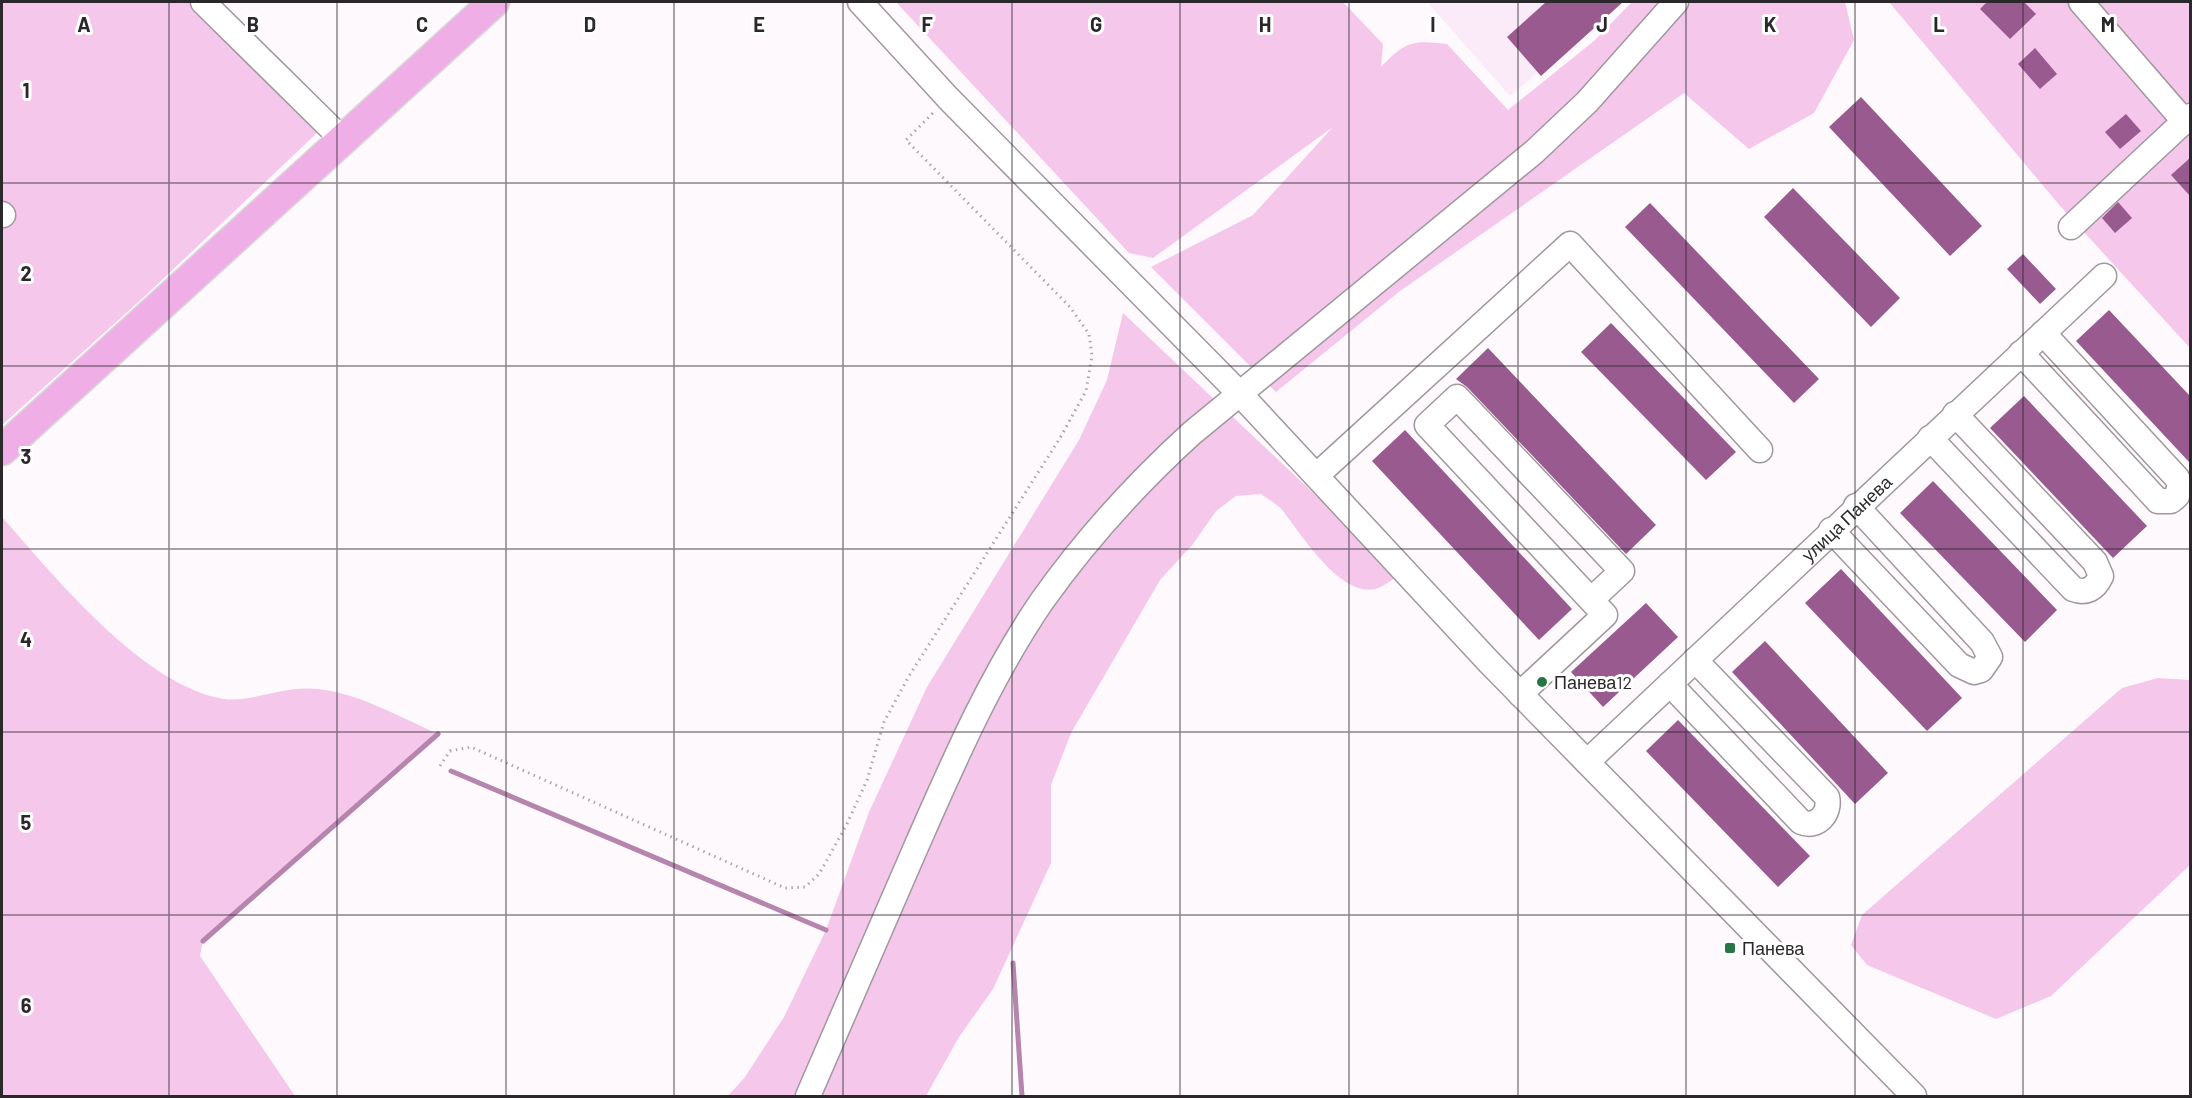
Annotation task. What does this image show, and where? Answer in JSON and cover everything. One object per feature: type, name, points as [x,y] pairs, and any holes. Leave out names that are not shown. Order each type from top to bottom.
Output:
[{"type":"main road","points":[[2,450],[494,2]]},
{"type":"street","points":[[203,2],[342,139]]},
{"type":"street","points":[[860,2],[948,98],[1240,394],[1520,694],[1914,1096]]},
{"type":"street","points":[[808,1096],[947,776],[983,704],[1041,603],[1105,519],[1148,473],[1240,394],[1534,152],[1587,102],[1676,2]]},
{"type":"street","points":[[2071,227],[2187,118],[2080,2]]},
{"type":"street","points":[[1316,476],[1415,383],[1570,244],[1760,450]]},
{"type":"street","name":"улица Панева","points":[[1587,762],[1856,506],[2104,276]]},
{"type":"street","points":[[2021,353],[2158,501],[2171,501],[2177,496],[2180,484],[2177,478],[2043,333]]},
{"type":"street","points":[[1415,383],[1441,412]]},
{"type":"street","points":[[1520,694],[1605,615],[1426,425],[1457,397],[1622,571],[1591,600]]},
{"type":"street","points":[[1930,438],[2073,588],[2081,592],[2097,584],[2101,576],[2095,562],[1955,414]]},
{"type":"street","points":[[1831,530],[1959,665],[1967,671],[1981,669],[1990,657],[1982,642],[1856,506]]},
{"type":"street","points":[[1670,684],[1801,822],[1808,825],[1821,818],[1829,806],[1827,797],[1695,660]]},
{"type":"path","points":[[440,766],[450,752],[471,747],[785,888],[805,887],[819,874],[867,780],[884,722],[904,685],[1060,438],[1086,391],[1092,356],[1089,334],[1070,307],[906,140],[948,98]]},
{"type":"shaded area","points":[[2,2],[190,2],[319,131],[145,296],[2,425]]},
{"type":"shaded area","points":[[896,2],[1343,2],[1383,44],[1381,67],[1397,52],[1410,44],[1425,42],[1447,44],[1508,110],[1594,41],[1632,2],[1845,2],[1854,40],[1814,113],[1749,149],[1684,93],[1400,291],[1276,392],[1151,267],[1253,215],[1333,127],[1153,258],[1129,253]]},
{"type":"shaded area","points":[[1427,2],[1619,2],[1510,96]]},
{"type":"shaded area","points":[[1889,2],[2190,2],[2190,348],[2061,207]]},
{"type":"shaded area","points":[[1123,313],[1400,575],[1375,589],[1362,589],[1348,583],[1323,562],[1281,508],[1261,494],[1236,496],[1216,511],[1193,544],[1160,580],[1071,733],[1051,785],[1051,863],[993,989],[959,1037],[926,1096],[728,1096],[745,1077],[784,1017],[826,930],[869,812],[927,687],[1079,440],[1107,380]]},
{"type":"shaded area","points":[[2,517],[102,625],[162,673],[193,690],[233,700],[296,689],[332,691],[369,702],[438,734],[203,941],[200,956],[295,1096],[2,1096]]},
{"type":"shaded area","points":[[2158,678],[2190,680],[2190,865],[2051,996],[1996,1019],[1867,965],[1851,945],[1862,915],[2122,688]]},
{"type":"building","points":[[1546,2],[1623,2],[1541,76],[1507,37]]},
{"type":"building","points":[[1987,2],[2024,2],[2036,14],[2010,39],[1980,9]]},
{"type":"building","points":[[2035,48],[2057,74],[2040,89],[2018,64]]},
{"type":"building","points":[[1861,97],[1982,226],[1950,256],[1829,127]]},
{"type":"building","points":[[2126,114],[2141,131],[2120,149],[2105,132]]},
{"type":"building","points":[[2190,158],[2190,196],[2171,175]]},
{"type":"building","points":[[1793,188],[1900,298],[1871,327],[1764,217]]},
{"type":"building","points":[[2118,202],[2132,218],[2115,233],[2102,218]]},
{"type":"building","points":[[1650,203],[1819,379],[1794,403],[1625,227]]},
{"type":"building","points":[[2023,254],[2056,289],[2040,304],[2007,269]]},
{"type":"building","points":[[2109,310],[2190,396],[2190,463],[2076,341]]},
{"type":"building","points":[[1611,323],[1736,452],[1706,480],[1581,352]]},
{"type":"building","points":[[1488,348],[1656,525],[1626,554],[1467,387],[1456,379]]},
{"type":"building","points":[[2024,396],[2147,526],[2113,558],[1990,428]]},
{"type":"building","points":[[1405,430],[1572,609],[1539,640],[1372,461]]},
{"type":"building","points":[[1933,481],[2057,610],[2025,642],[1900,513]]},
{"type":"building","points":[[1841,569],[1962,698],[1927,731],[1805,603]]},
{"type":"building","points":[[1646,603],[1678,637],[1603,707],[1571,672]]},
{"type":"building","points":[[1765,641],[1888,773],[1855,804],[1732,672]]},
{"type":"building","points":[[1678,720],[1810,856],[1778,887],[1646,751]]},
{"type":"waterway","points":[[203,941],[438,734]]},
{"type":"waterway","points":[[451,771],[826,930]]},
{"type":"waterway","points":[[1013,963],[1022,1096]]},
{"type":"place","name":"Панева12","points":[[1542,682]]},
{"type":"place","name":"Панева","points":[[1730,948]]}]
